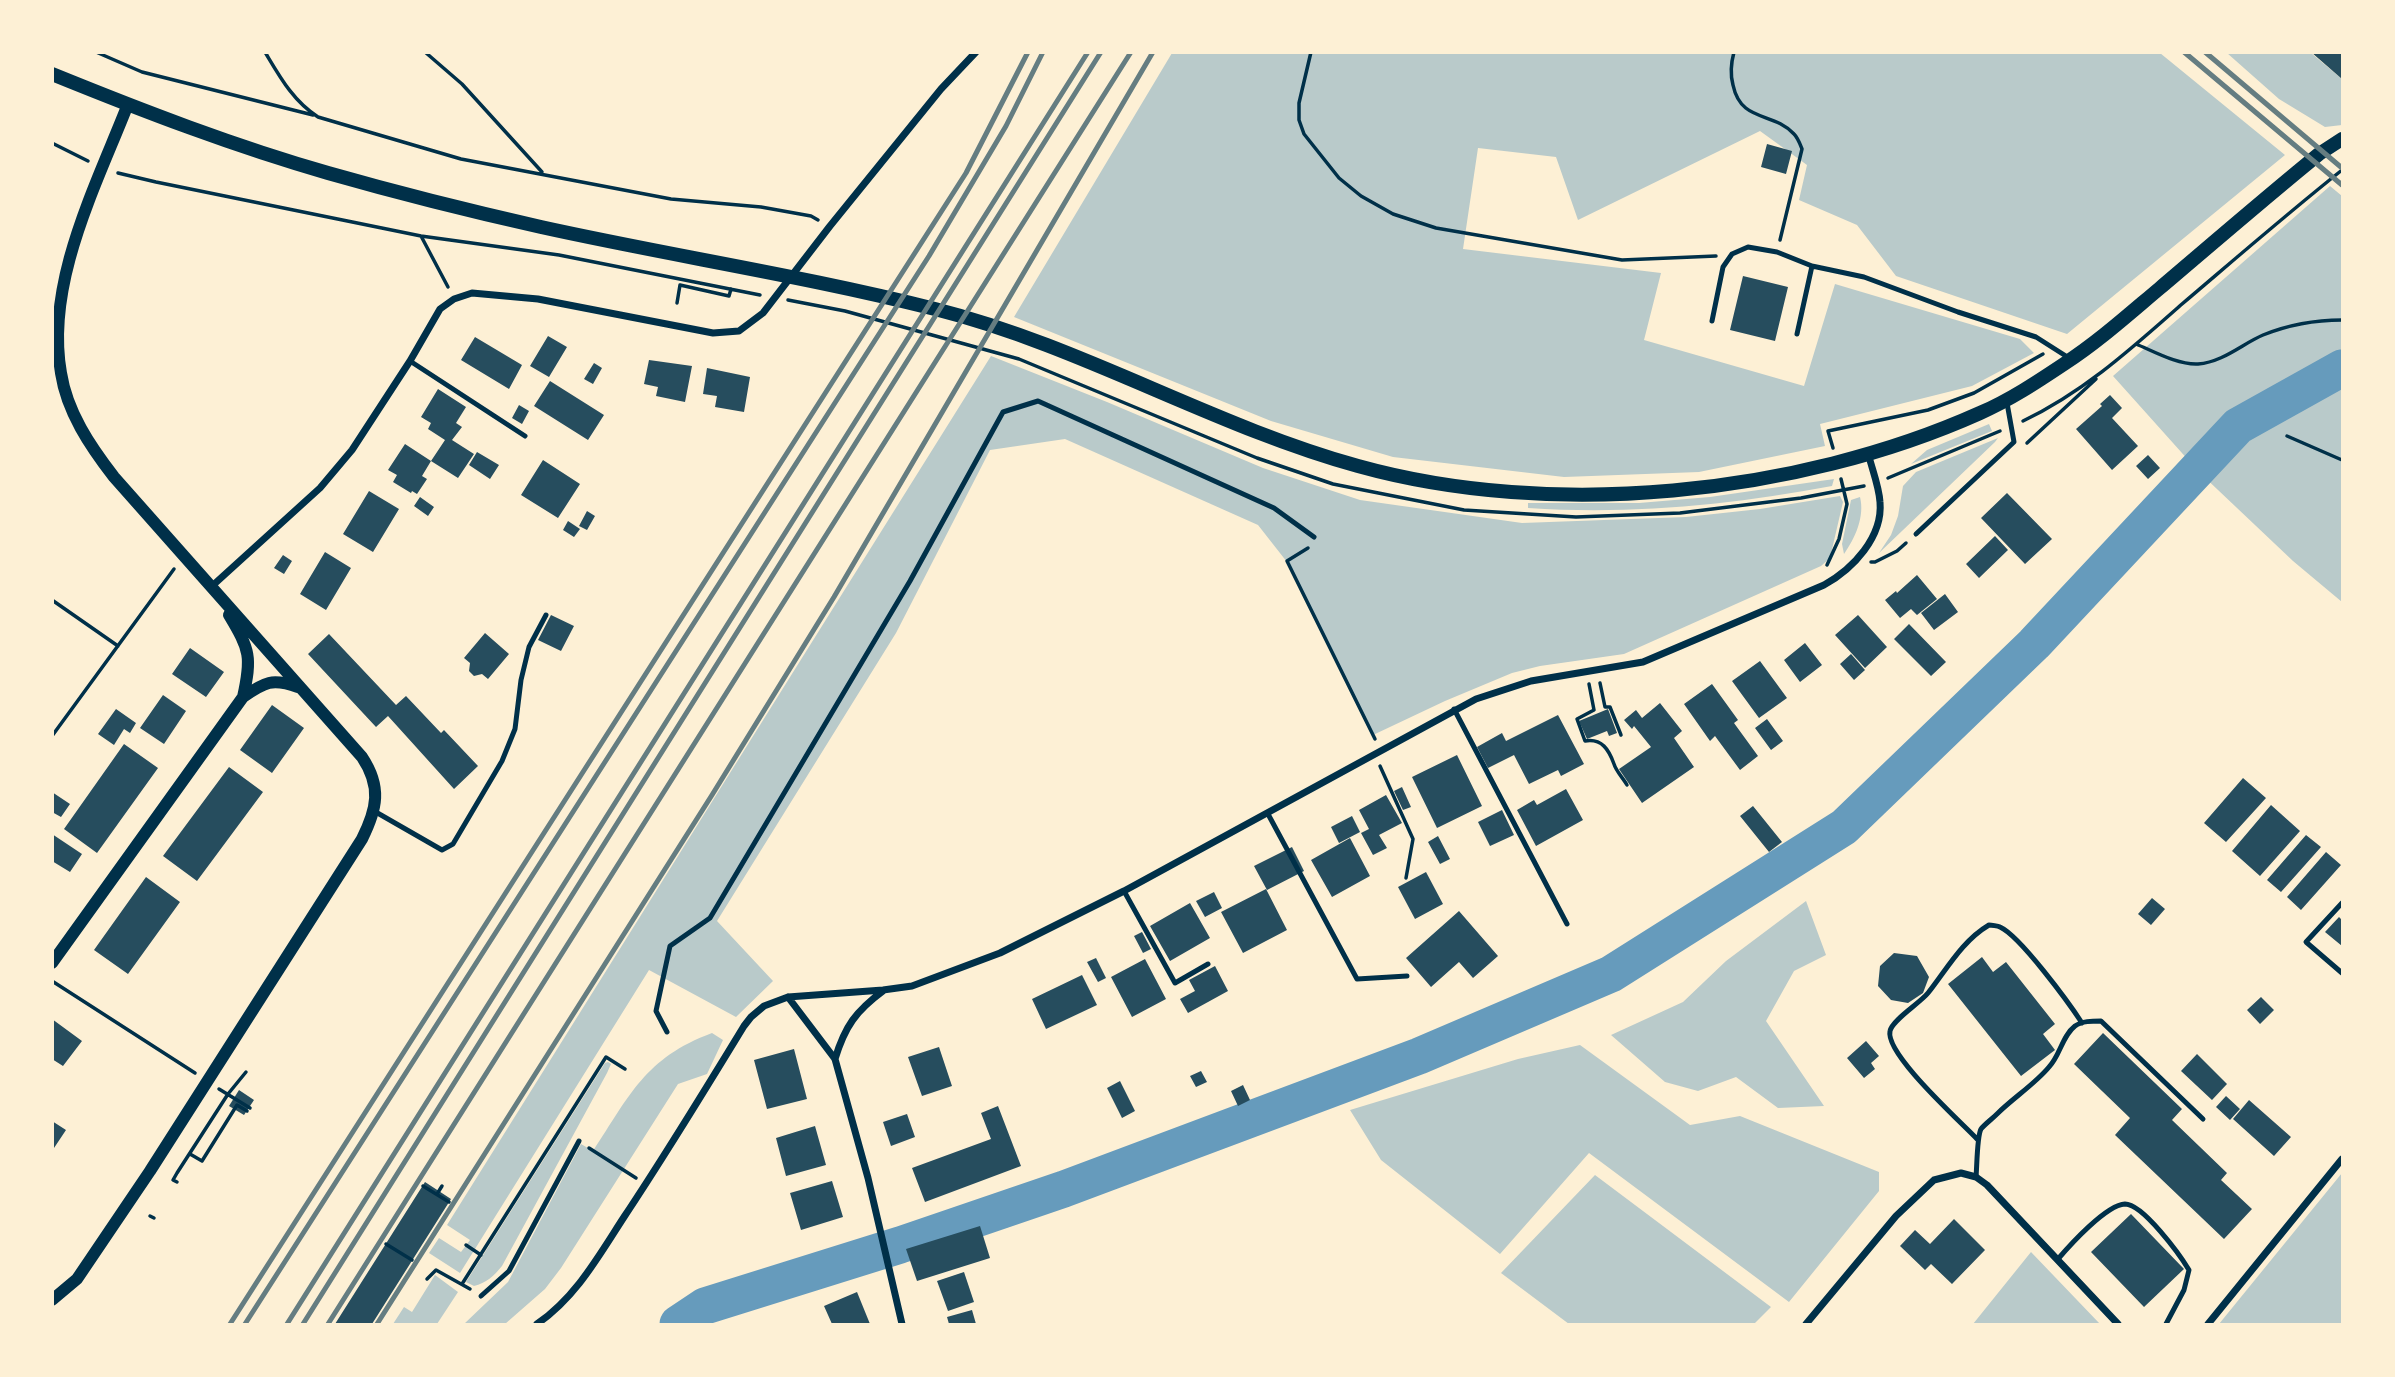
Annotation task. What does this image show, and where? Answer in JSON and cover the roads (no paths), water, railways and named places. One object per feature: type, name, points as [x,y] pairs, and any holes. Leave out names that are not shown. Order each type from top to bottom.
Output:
[{"type":"main road","points":[[52,74],[128,104],[327,173],[544,227],[847,288],[944,311],[1018,333],[1273,438],[1361,467],[1446,484],[1530,493],[1611,493],[1695,488],[1782,475],[1837,462],[1928,434],[2006,400],[2072,360],[2319,154],[2343,139]]},
{"type":"street","points":[[211,587],[320,488],[352,450],[440,309],[454,299],[472,293],[538,299],[713,333],[739,331],[763,313],[941,89],[976,52]]},
{"type":"street","points":[[52,1300],[77,1279],[362,839],[374,811],[376,786],[371,770],[362,757],[98,457],[70,404],[61,373],[57,333],[65,275],[128,104]]},
{"type":"street","points":[[537,1325],[577,1289],[751,1017],[764,1006],[788,997],[883,990],[922,983],[1000,953],[1124,891],[1476,699],[1531,681],[1643,662],[1836,578],[1858,560],[1880,514],[1880,498],[1868,453]]},
{"type":"street","points":[[211,587],[247,648],[250,666],[243,696]]},
{"type":"street","points":[[52,962],[243,696],[262,684],[274,681],[302,689]]},
{"type":"street","points":[[835,1059],[843,1033],[861,1007],[883,990]]},
{"type":"street","points":[[788,997],[835,1059],[892,1273],[902,1325]]},
{"type":"street","points":[[2208,1325],[2343,1159]]},
{"type":"street","points":[[1806,1325],[1896,1216],[1934,1180],[1961,1173],[1976,1177],[1987,1185],[2118,1325]]},
{"type":"lane","points":[[1712,321],[1723,267],[1732,254],[1748,247],[1777,252],[1812,266],[1864,277],[2036,337],[2072,360]]},
{"type":"lane","points":[[1797,334],[1812,266]]},
{"type":"lane","points":[[410,361],[525,436]]},
{"type":"lane","points":[[1916,534],[2014,442],[2006,400]]},
{"type":"lane","points":[[667,1032],[656,1011],[670,946],[710,918],[910,582],[1003,412],[1038,401],[1274,508],[1314,537]]},
{"type":"lane","points":[[374,811],[442,850],[453,844],[502,761],[515,729],[521,680],[529,647],[546,615]]},
{"type":"lane","points":[[1454,709],[1567,924]]},
{"type":"lane","points":[[1268,814],[1357,979],[1407,976]]},
{"type":"lane","points":[[1124,891],[1175,982],[1208,964]]},
{"type":"lane","points":[[2343,902],[2306,942],[2343,974]]},
{"type":"lane","points":[[1977,1139],[1904,1062],[1892,1043],[1889,1032],[1893,1025],[1923,1000],[1961,948],[1989,925],[1999,927],[2033,960],[2082,1023]]},
{"type":"lane","points":[[1976,1177],[1979,1154],[1977,1139],[1981,1129],[2049,1068],[2074,1027],[2089,1021],[2101,1021],[2203,1119]]},
{"type":"lane","points":[[481,1296],[509,1270],[579,1141]]},
{"type":"lane","points":[[2057,1259],[2113,1207],[2126,1204],[2137,1207],[2180,1254],[2189,1270],[2184,1290],[2166,1325]]},
{"type":"waterway","points":[[678,1324],[705,1306],[900,1245],[1064,1189],[1419,1056],[1611,974],[1844,827],[2034,644],[2238,426],[2342,368]]},
{"type":"railway","points":[[230,1324],[966,173],[1028,52]]},
{"type":"railway","points":[[245,1324],[929,256],[1006,126],[1043,52]]},
{"type":"railway","points":[[287,1324],[1088,52]]},
{"type":"railway","points":[[303,1324],[1101,52]]},
{"type":"railway","points":[[328,1324],[1131,52]]},
{"type":"railway","points":[[377,1324],[834,597],[1153,52]]},
{"type":"railway","points":[[2184,52],[2342,185]]},
{"type":"railway","points":[[2205,52],[2342,168]]}]
